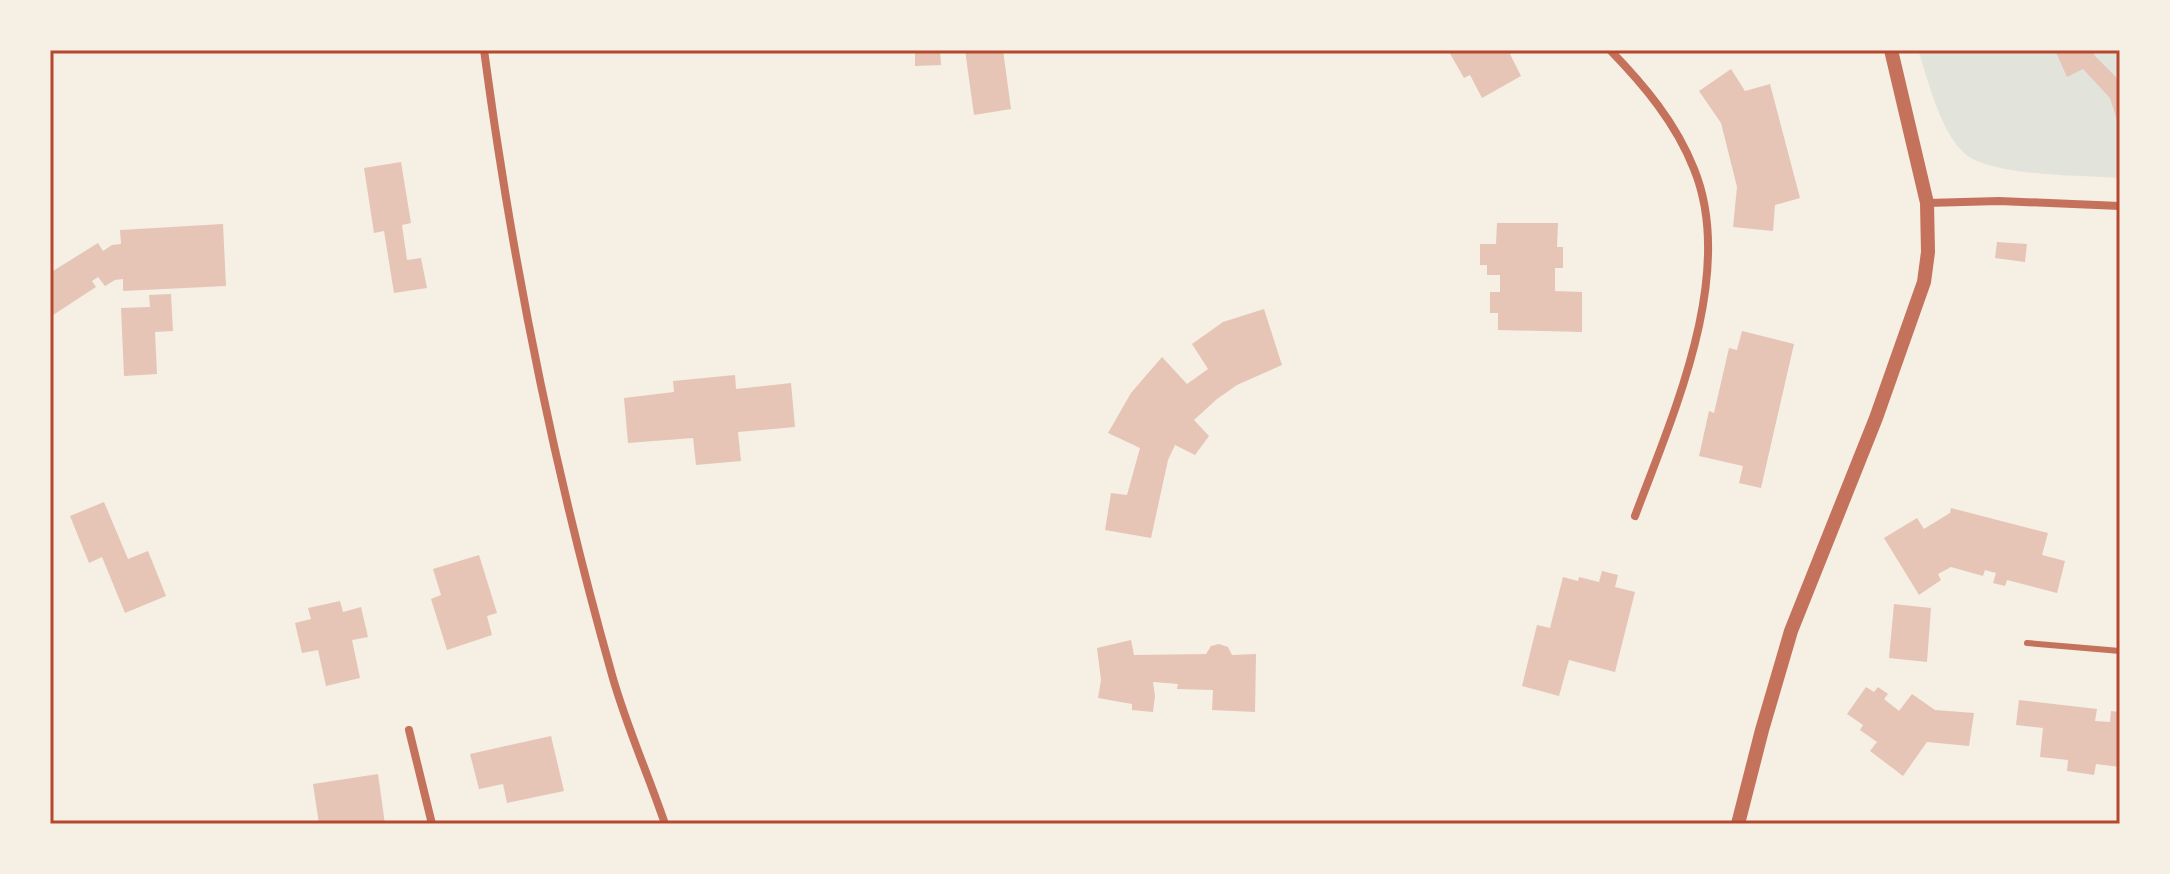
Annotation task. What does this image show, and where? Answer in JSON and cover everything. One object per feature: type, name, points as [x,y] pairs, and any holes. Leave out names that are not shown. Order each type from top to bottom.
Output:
[{"type":"street","points":[[484,50],[508,215],[546,409],[613,678],[665,824]]},
{"type":"street","points":[[1610,50],[1637,77],[1666,115],[1684,146],[1696,171],[1707,241],[1699,328],[1682,390],[1635,516]]},
{"type":"street","points":[[1738,824],[1791,631],[1918,307],[1928,252],[1927,203],[1891,50]]},
{"type":"street","points":[[1927,203],[1999,201],[2120,206]]},
{"type":"street","points":[[409,730],[432,824]]},
{"type":"lane","points":[[2027,643],[2120,651]]},
{"type":"shaded area","points":[[1918,50],[2120,50],[2120,178],[2014,170],[1975,160],[1963,152],[1948,131]]},
{"type":"building","points":[[915,50],[940,50],[941,65],[915,66]]},
{"type":"building","points":[[965,50],[1003,50],[1011,109],[974,115]]},
{"type":"building","points":[[1448,50],[1516,50],[1510,54],[1521,76],[1482,98],[1470,75],[1464,78]]},
{"type":"building","points":[[2055,50],[2092,50],[2120,81],[2120,130],[2110,98],[2083,69],[2067,77]]},
{"type":"building","points":[[1731,69],[1745,91],[1770,84],[1800,198],[1775,205],[1773,231],[1733,227],[1737,187],[1721,123],[1699,91]]},
{"type":"building","points":[[401,162],[411,223],[402,225],[407,260],[421,258],[427,288],[394,293],[384,231],[374,233],[364,168]]},
{"type":"building","points":[[1497,223],[1558,223],[1557,247],[1563,247],[1563,268],[1555,268],[1555,291],[1582,292],[1582,332],[1498,330],[1498,313],[1490,313],[1490,292],[1500,292],[1500,275],[1487,275],[1487,265],[1480,265],[1480,244],[1496,244]]},
{"type":"building","points":[[223,224],[226,286],[123,291],[123,279],[105,286],[98,277],[92,281],[96,287],[50,317],[50,266],[53,271],[98,243],[103,251],[121,244],[120,230]]},
{"type":"building","points":[[1997,242],[2027,244],[2025,262],[1995,258]]},
{"type":"building","points":[[171,294],[173,331],[155,332],[157,374],[124,376],[121,308],[150,307],[149,295]]},
{"type":"building","points":[[1264,309],[1282,365],[1237,385],[1194,420],[1209,436],[1195,455],[1175,445],[1168,460],[1151,538],[1105,530],[1111,493],[1127,495],[1140,448],[1108,433],[1131,393],[1162,357],[1187,384],[1208,369],[1192,344],[1223,322]]},
{"type":"building","points":[[1742,331],[1794,344],[1761,488],[1739,483],[1743,466],[1699,456],[1709,411],[1714,413],[1729,348],[1737,350]]},
{"type":"building","points":[[735,375],[736,389],[791,383],[795,427],[738,432],[741,461],[696,465],[693,438],[628,443],[624,398],[674,392],[673,381]]},
{"type":"building","points":[[104,502],[128,559],[148,551],[166,596],[125,613],[102,557],[89,563],[70,516]]},
{"type":"building","points":[[1951,508],[2048,533],[2042,555],[2065,561],[2057,593],[2007,580],[2005,586],[1993,583],[1996,573],[1985,570],[1983,576],[1951,567],[1938,574],[1941,580],[1919,595],[1884,538],[1917,518],[1924,529],[1950,513]]},
{"type":"building","points":[[479,555],[497,613],[487,616],[492,635],[447,650],[431,599],[441,595],[433,569]]},
{"type":"building","points":[[1602,571],[1618,575],[1615,587],[1635,592],[1615,672],[1569,660],[1559,696],[1522,686],[1537,625],[1550,628],[1563,577],[1599,582]]},
{"type":"building","points":[[340,601],[343,612],[361,607],[368,637],[352,640],[360,678],[326,686],[318,650],[302,653],[295,623],[311,619],[308,608]]},
{"type":"building","points":[[1894,604],[1931,608],[1927,662],[1889,658]]},
{"type":"building","points":[[1131,640],[1134,655],[1206,654],[1211,646],[1219,644],[1228,647],[1232,655],[1256,654],[1255,712],[1212,710],[1213,690],[1177,689],[1178,684],[1153,682],[1153,712],[1132,710],[1132,704],[1098,698],[1101,680],[1097,648]]},
{"type":"building","points":[[1866,687],[1874,692],[1878,687],[1888,694],[1884,699],[1899,711],[1912,694],[1935,710],[1974,713],[1969,746],[1927,742],[1903,776],[1870,751],[1877,742],[1860,730],[1863,725],[1847,714]]},
{"type":"building","points":[[2019,700],[2097,709],[2095,721],[2110,722],[2111,711],[2120,712],[2120,767],[2096,764],[2094,775],[2067,771],[2068,760],[2040,757],[2043,728],[2016,725]]},
{"type":"building","points":[[551,736],[564,791],[507,803],[503,784],[479,789],[470,754]]},
{"type":"building","points":[[378,774],[385,824],[319,824],[313,784]]}]
